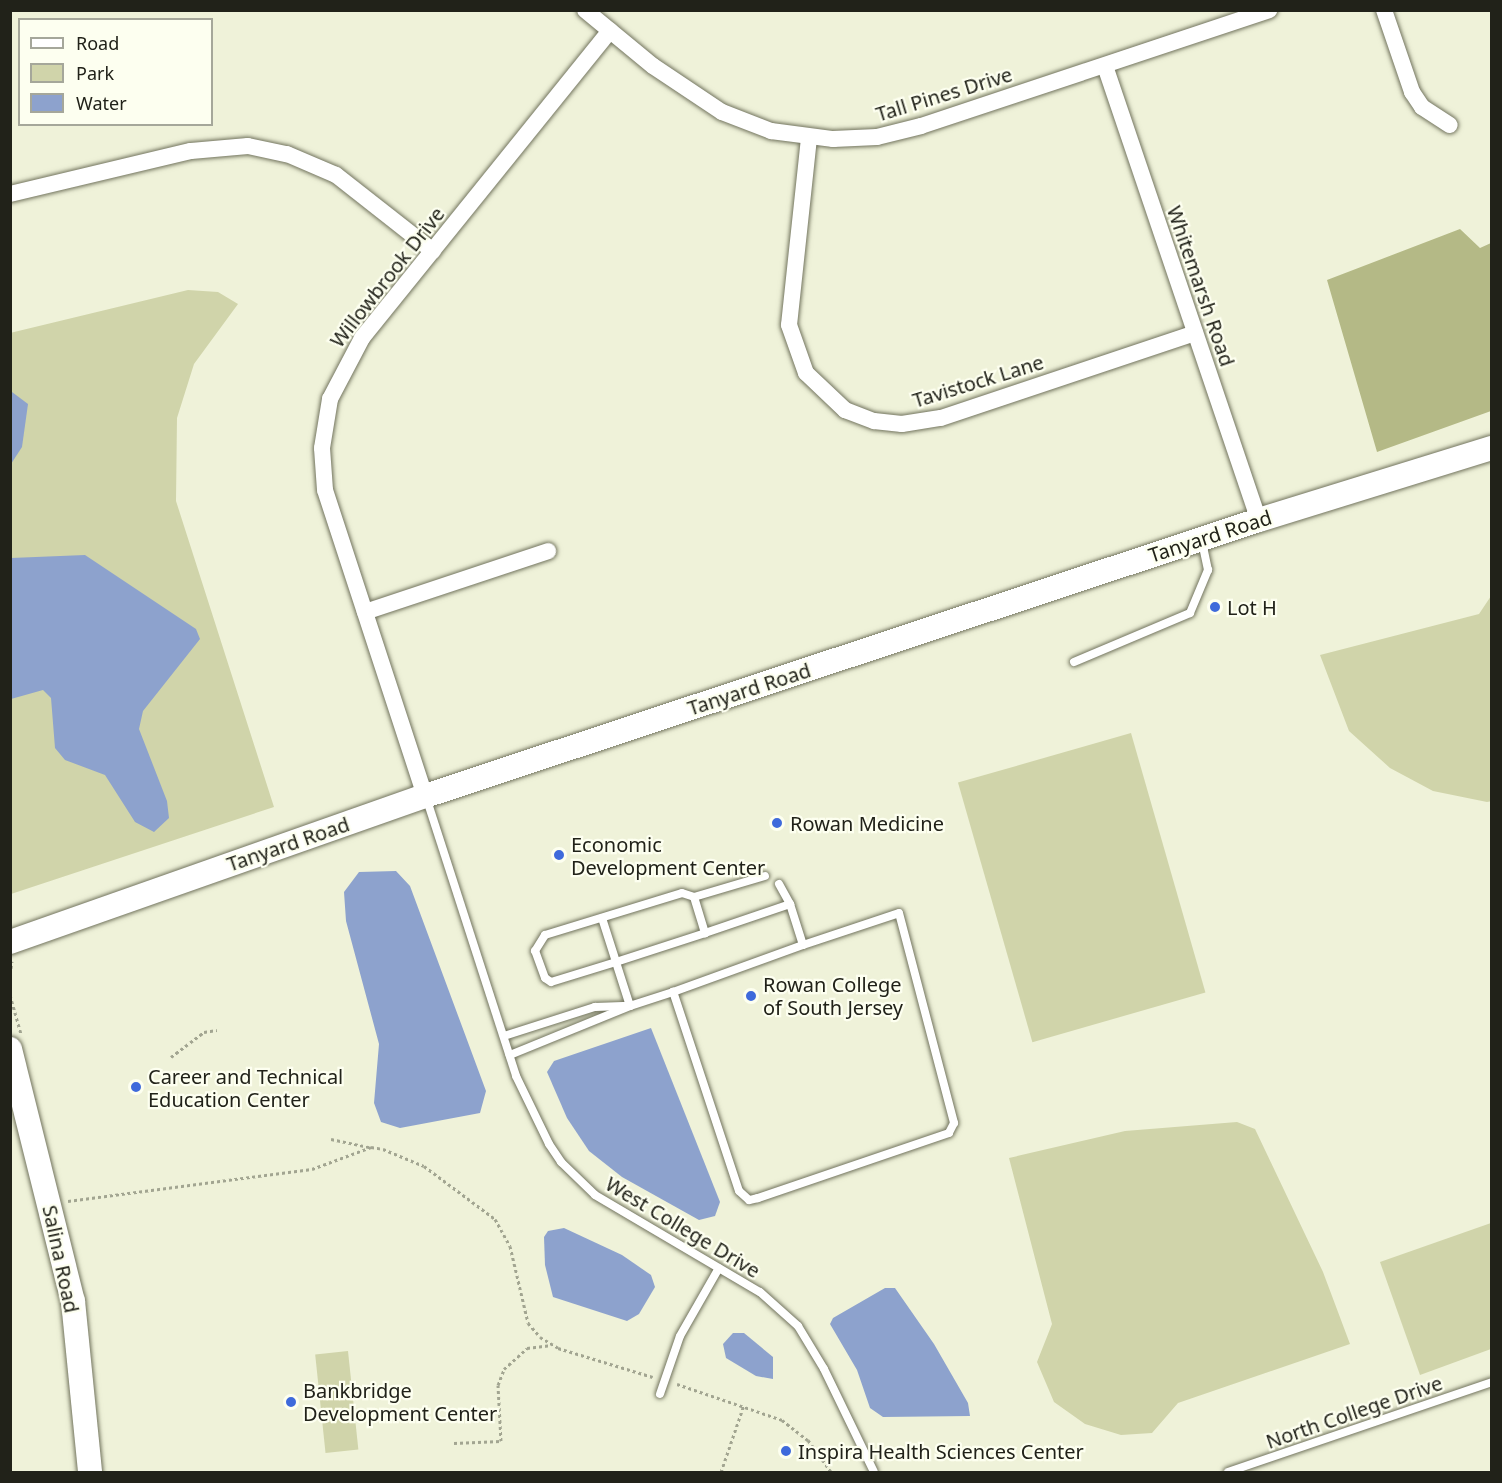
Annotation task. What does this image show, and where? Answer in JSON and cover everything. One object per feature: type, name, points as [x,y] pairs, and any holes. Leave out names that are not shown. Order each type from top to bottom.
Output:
[{"type":"street","name":"Tall Pines Drive","points":[[585,10],[610,31],[722,112],[771,131],[809,138],[855,139],[899,132],[1105,66],[1269,10]]},
{"type":"street","points":[[1384,10],[1412,92],[1422,107],[1450,125]]},
{"type":"street","name":"Willowbrook Drive","points":[[425,796],[325,490],[321,462],[334,386],[351,355],[610,31]]},
{"type":"street","name":"Whitemarsh Road","points":[[1105,66],[1259,520]]},
{"type":"street","name":"Tavistock Lane","points":[[809,138],[789,325],[806,373],[845,410],[874,421],[902,424],[941,418],[1195,333]]},
{"type":"street","points":[[10,194],[191,151],[248,146],[287,154],[336,175],[433,251]]},
{"type":"street","name":"Tanyard Road","points":[[11,950],[425,796],[1259,520],[1491,448]]},
{"type":"street","points":[[365,612],[548,551]]},
{"type":"street","name":"Salina Road","points":[[10,1049],[73,1301],[90,1473]]},
{"type":"lane","points":[[1074,662],[1190,613],[1208,570],[1202,539]]},
{"type":"lane","name":"West College Drive","points":[[425,796],[510,1055],[535,1121],[575,1178],[612,1207],[760,1293],[798,1326],[824,1369],[874,1473]]},
{"type":"lane","points":[[765,876],[694,897],[682,893],[545,935],[535,951],[545,978],[550,982],[790,904]]},
{"type":"lane","points":[[779,884],[790,904],[804,945]]},
{"type":"lane","points":[[694,897],[705,933]]},
{"type":"lane","points":[[510,1055],[630,1006],[898,913],[954,1123],[949,1133],[749,1200],[739,1191],[673,992]]},
{"type":"lane","points":[[602,918],[630,1006]]},
{"type":"lane","points":[[504,1036],[596,1007],[630,1006]]},
{"type":"lane","points":[[660,1394],[680,1336],[719,1268]]},
{"type":"lane","name":"North College Drive","points":[[1228,1473],[1491,1382]]},
{"type":"path","points":[[10,974],[11,950]]},
{"type":"path","points":[[10,995],[18,1024]]},
{"type":"path","points":[[171,1057],[204,1032],[217,1030]]},
{"type":"path","points":[[331,1139],[371,1147],[414,1161],[495,1219],[510,1246],[528,1323],[550,1345]]},
{"type":"path","points":[[64,1202],[312,1169],[371,1147]]},
{"type":"path","points":[[454,1443],[501,1441],[498,1385],[504,1369],[527,1348],[550,1345],[594,1359]]},
{"type":"path","points":[[721,1473],[744,1405]]},
{"type":"path","points":[[752,1407],[797,1430],[831,1473]]},
{"type":"green space","points":[[1460,229],[1480,248],[1491,243],[1491,411],[1377,452],[1327,280]]},
{"type":"green space","points":[[188,290],[218,292],[238,304],[194,364],[177,418],[176,501],[274,807],[11,894],[10,333]]},
{"type":"green space","points":[[1491,596],[1492,801],[1487,802],[1433,791],[1390,768],[1349,731],[1320,655],[1479,614]]},
{"type":"green space","points":[[1131,733],[1205,993],[1032,1042],[958,783]]},
{"type":"green space","points":[[1237,1122],[1255,1129],[1323,1272],[1350,1344],[1178,1403],[1152,1433],[1121,1435],[1085,1424],[1054,1402],[1037,1362],[1052,1324],[1009,1158],[1125,1131]]},
{"type":"green space","points":[[1491,1223],[1491,1349],[1420,1375],[1380,1262]]},
{"type":"green space","points":[[348,1351],[358,1449],[326,1453],[315,1354]]},
{"type":"water","points":[[12,392],[28,404],[22,447],[11,464]]},
{"type":"water","points":[[85,555],[196,629],[200,639],[143,711],[139,729],[167,801],[169,818],[154,832],[135,822],[105,775],[65,760],[55,748],[51,698],[43,690],[11,699],[11,558]]},
{"type":"water","points":[[396,871],[410,886],[486,1091],[480,1113],[400,1128],[381,1122],[374,1103],[379,1044],[346,921],[344,892],[359,872]]},
{"type":"water","points":[[651,1028],[720,1202],[715,1216],[699,1220],[622,1177],[589,1151],[567,1118],[547,1072],[554,1061]]},
{"type":"water","points":[[564,1228],[622,1255],[651,1275],[655,1287],[639,1314],[627,1321],[553,1297],[545,1265],[544,1237],[548,1231]]},
{"type":"water","points":[[885,1288],[895,1288],[934,1344],[968,1403],[970,1416],[883,1417],[870,1408],[857,1370],[830,1324],[833,1318]]},
{"type":"water","points":[[733,1333],[744,1333],[773,1357],[773,1379],[756,1376],[726,1358],[723,1344]]},
{"type":"place","name":"Lot H","points":[[1215,607]]},
{"type":"place","name":"Rowan Medicine","points":[[777,823]]},
{"type":"place","name":"Economic Development Center","points":[[559,855]]},
{"type":"place","name":"Rowan College of South Jersey","points":[[751,996]]},
{"type":"place","name":"Career and Technical Education Center","points":[[136,1087]]},
{"type":"place","name":"Bankbridge Development Center","points":[[291,1402]]},
{"type":"place","name":"Inspira Health Sciences Center","points":[[786,1451]]}]
